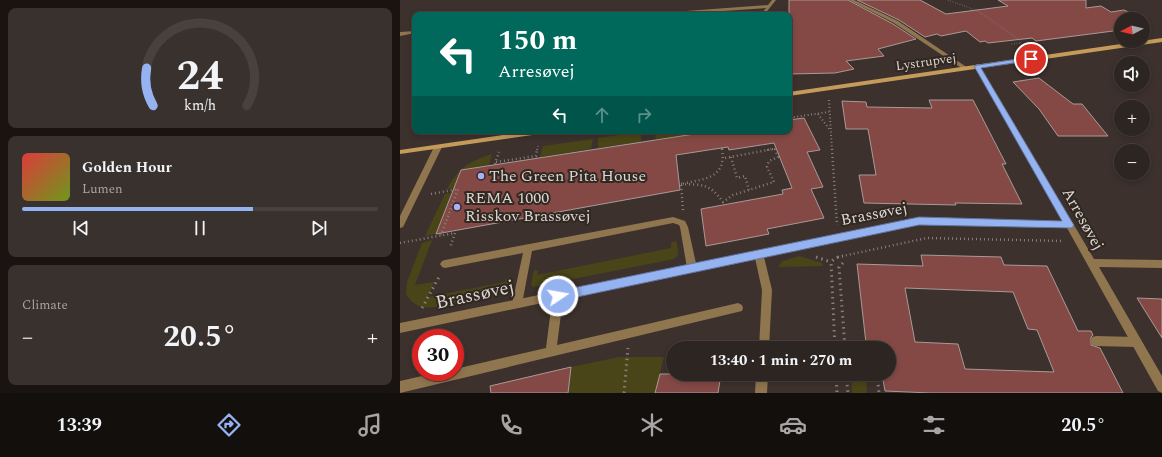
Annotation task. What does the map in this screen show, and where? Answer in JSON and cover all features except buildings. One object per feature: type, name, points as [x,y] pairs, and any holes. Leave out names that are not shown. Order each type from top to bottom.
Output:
[{"type":"street","points":[[764,12],[774,0]]},
{"type":"street","points":[[851,0],[896,22],[965,68]]},
{"type":"street","points":[[686,12],[769,6]]},
{"type":"street","points":[[400,34],[412,32]]},
{"type":"street","name":"Lystrupvej","points":[[792,94],[1162,40]]},
{"type":"street","name":"Arresøvej","points":[[978,66],[1162,387]]},
{"type":"street","points":[[400,152],[526,134]]},
{"type":"street","points":[[400,225],[438,147]]},
{"type":"street","points":[[445,264],[676,221],[682,223],[684,226],[692,268]]},
{"type":"street","name":"Brassøvej","points":[[405,327],[838,237],[924,221],[1069,225]]},
{"type":"street","points":[[517,304],[528,248]]},
{"type":"street","points":[[759,254],[767,290],[764,341]]},
{"type":"street","points":[[1091,263],[1162,264]]},
{"type":"street","points":[[551,352],[558,296]]},
{"type":"street","points":[[400,387],[738,308]]},
{"type":"street","points":[[1096,340],[1136,342]]},
{"type":"street","points":[[761,393],[762,381]]},
{"type":"path","points":[[948,0],[978,11],[1020,40],[1021,43],[1011,44]]},
{"type":"path","points":[[826,88],[838,237]]},
{"type":"path","points":[[792,114],[794,118],[829,112]]},
{"type":"path","points":[[818,114],[830,131]]},
{"type":"path","points":[[500,152],[496,163],[536,156],[538,146]]},
{"type":"path","points":[[681,184],[716,174],[723,168],[725,158],[722,148]]},
{"type":"path","points":[[681,184],[702,185],[714,190],[723,202],[733,195],[774,182],[767,168],[767,164],[769,160],[778,157],[775,149],[725,158]]},
{"type":"path","points":[[731,157],[737,178],[745,176],[749,190]]},
{"type":"path","points":[[681,184],[683,198]]},
{"type":"path","points":[[414,196],[458,189],[441,236]]},
{"type":"path","points":[[400,243],[456,232],[445,264],[428,298],[405,327]]},
{"type":"path","points":[[835,341],[831,262],[835,258],[927,238],[1079,242]]},
{"type":"path","points":[[842,263],[839,267],[844,341]]},
{"type":"path","points":[[624,393],[628,368],[628,334]]},
{"type":"path","points":[[836,381],[837,393]]},
{"type":"path","points":[[847,381],[848,393]]},
{"type":"path","points":[[878,381],[879,393]]},
{"type":"shaded area","points":[[627,134],[641,134],[641,142],[598,148],[598,138]]},
{"type":"shaded area","points":[[655,134],[687,134],[687,135],[656,139]]},
{"type":"shaded area","points":[[593,139],[591,149],[540,157],[543,146]]},
{"type":"shaded area","points":[[492,154],[489,165],[461,170],[477,159]]},
{"type":"shaded area","points":[[461,170],[454,188],[447,189],[451,182]]},
{"type":"shaded area","points":[[452,193],[436,234],[425,236],[445,194]]},
{"type":"shaded area","points":[[432,240],[415,285],[434,282],[428,297],[505,282],[507,278],[510,277],[508,290],[505,293],[441,307],[423,307],[411,301],[406,294],[407,282],[422,243]]},
{"type":"shaded area","points":[[675,241],[677,243],[678,255],[674,259],[533,287],[531,285],[535,270],[538,271],[537,275],[671,248],[671,243]]},
{"type":"shaded area","points":[[799,256],[822,263],[823,266],[778,267],[783,261]]},
{"type":"shaded area","points":[[619,357],[664,357],[655,393],[568,393],[571,367]]},
{"type":"shaded area","points":[[851,381],[866,381],[867,393],[852,393]]},
{"type":"place","name":"The Green Pita House","points":[[481,176]]},
{"type":"place","name":"REMA 1000 Risskov Brassøvej","points":[[457,207]]},
{"type":"route","points":[[558,296],[919,221],[1069,225],[978,66],[1031,59]]}]
